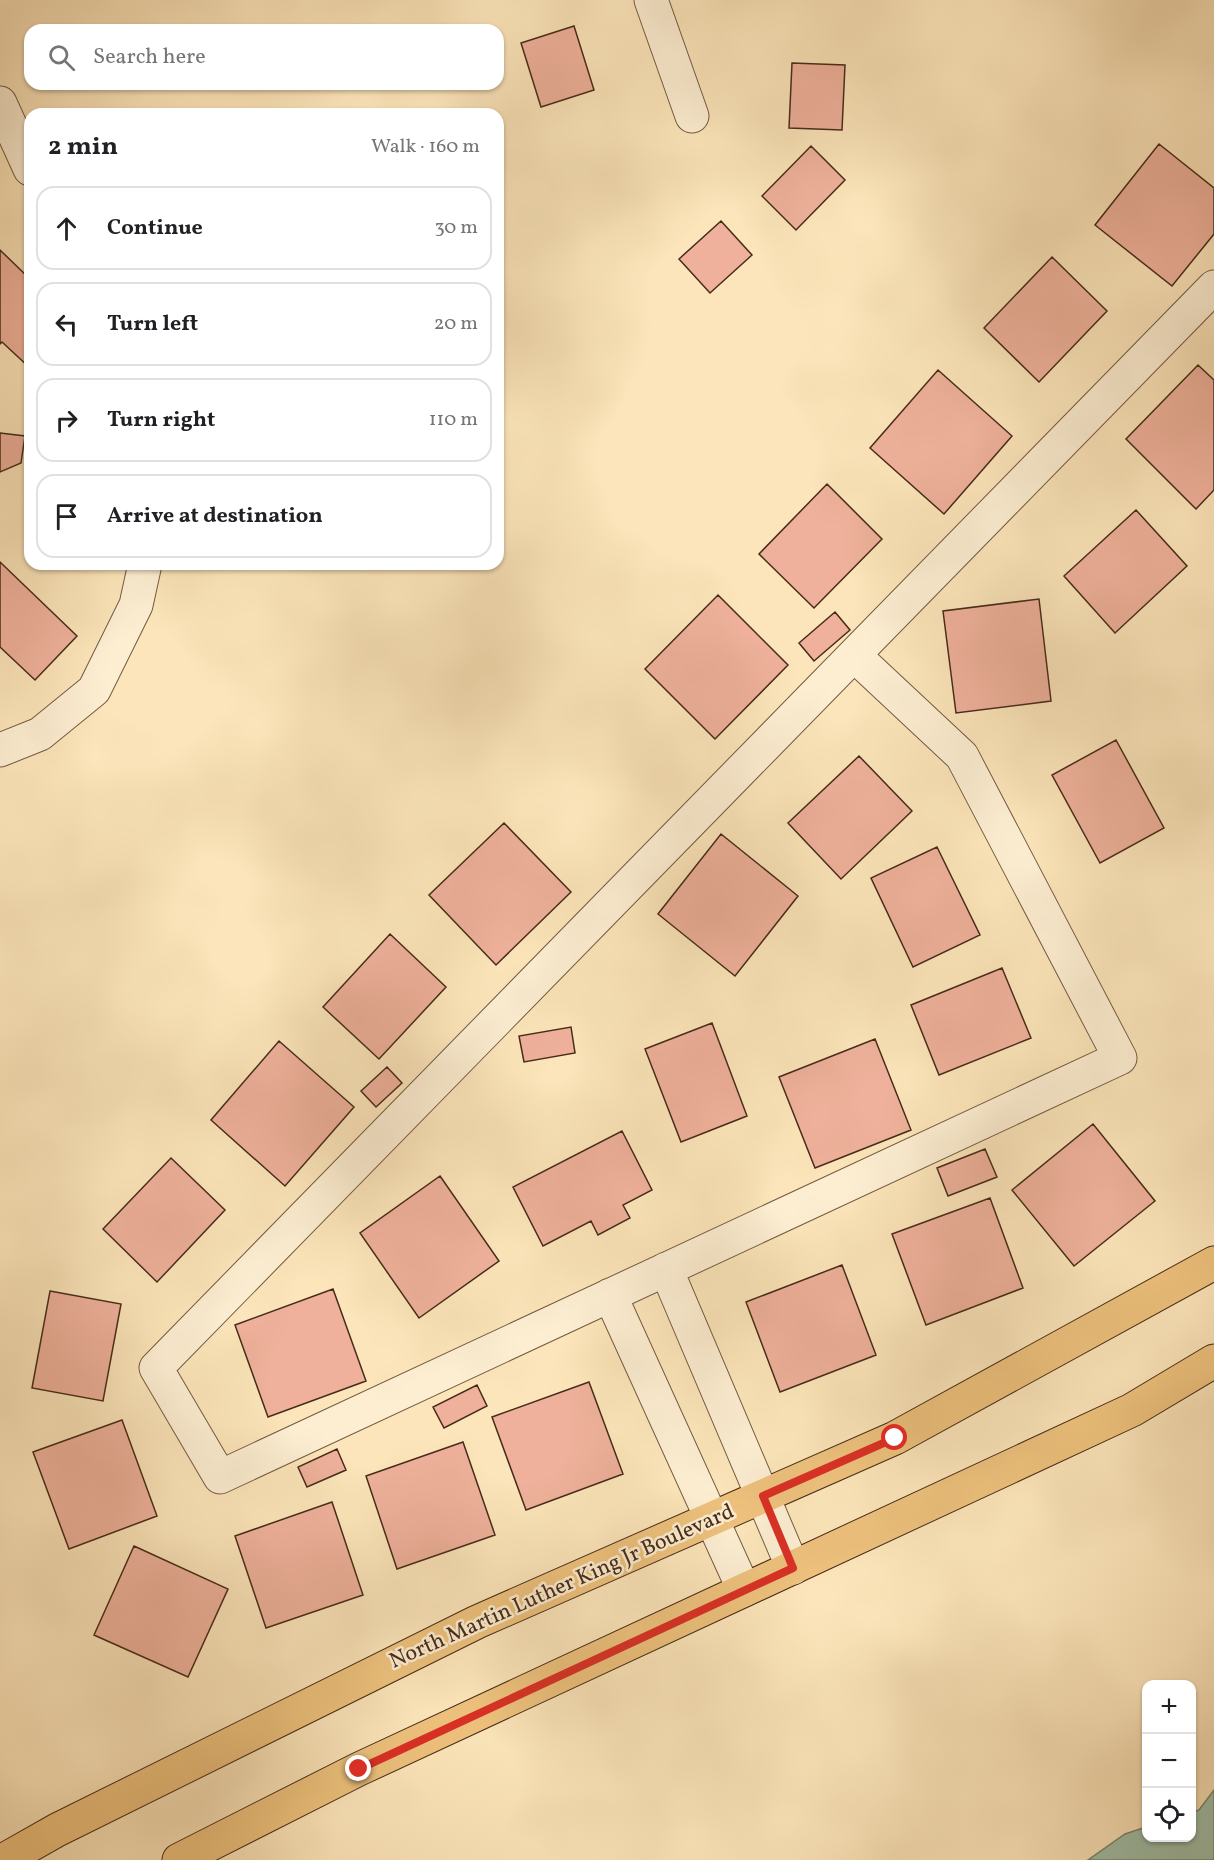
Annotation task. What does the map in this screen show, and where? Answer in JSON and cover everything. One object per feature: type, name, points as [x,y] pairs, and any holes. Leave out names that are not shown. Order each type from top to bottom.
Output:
[{"type":"main road","name":"North Martin Luther King Jr Boulevard","points":[[4,1860],[57,1830],[477,1622],[895,1438],[1214,1263]]},
{"type":"main road","points":[[179,1860],[359,1769],[1132,1410],[1214,1360]]},
{"type":"street","points":[[651,0],[692,116]]},
{"type":"street","points":[[0,104],[24,156]]},
{"type":"street","points":[[854,655],[962,756],[1120,1058],[220,1477],[156,1368],[1214,287]]},
{"type":"street","points":[[0,750],[40,734],[94,690],[136,606],[144,570]]},
{"type":"street","points":[[666,1269],[793,1568]]},
{"type":"street","points":[[610,1295],[744,1590]]},
{"type":"shaded area","points":[[1214,1790],[1214,1860],[1088,1860],[1125,1834],[1142,1828],[1142,1842],[1196,1842],[1196,1811]]},
{"type":"building","points":[[574,26],[594,90],[541,107],[521,43]]},
{"type":"building","points":[[792,63],[845,65],[842,130],[789,128]]},
{"type":"building","points":[[1159,144],[1214,188],[1214,234],[1172,286],[1095,225]]},
{"type":"building","points":[[811,146],[845,180],[796,230],[762,196]]},
{"type":"building","points":[[721,221],[752,255],[710,293],[679,259]]},
{"type":"building","points":[[0,250],[24,273],[24,362],[2,342],[0,344]]},
{"type":"building","points":[[1052,257],[1107,311],[1039,382],[984,328]]},
{"type":"building","points":[[1198,365],[1214,380],[1214,490],[1196,509],[1126,439]]},
{"type":"building","points":[[938,370],[1012,436],[944,514],[870,448]]},
{"type":"building","points":[[0,433],[24,436],[21,463],[0,472]]},
{"type":"building","points":[[827,484],[882,539],[814,608],[759,554]]},
{"type":"building","points":[[1136,510],[1187,566],[1115,633],[1064,576]]},
{"type":"building","points":[[0,562],[77,636],[35,680],[0,647]]},
{"type":"building","points":[[718,595],[788,665],[715,739],[645,669]]},
{"type":"building","points":[[1039,599],[1051,701],[956,713],[943,611]]},
{"type":"building","points":[[835,612],[850,630],[814,661],[799,643]]},
{"type":"building","points":[[1116,740],[1164,828],[1100,863],[1052,775]]},
{"type":"building","points":[[859,756],[912,811],[841,879],[788,823]]},
{"type":"building","points":[[504,823],[571,892],[496,965],[429,895]]},
{"type":"building","points":[[721,834],[798,896],[735,976],[658,914]]},
{"type":"building","points":[[937,847],[980,935],[913,967],[871,878]]},
{"type":"building","points":[[390,934],[446,987],[379,1059],[323,1007]]},
{"type":"building","points":[[1002,968],[1031,1038],[939,1075],[911,1005]]},
{"type":"building","points":[[712,1023],[747,1116],[681,1142],[645,1049]]},
{"type":"building","points":[[571,1027],[575,1053],[524,1062],[519,1036]]},
{"type":"building","points":[[875,1039],[911,1130],[815,1168],[779,1077]]},
{"type":"building","points":[[279,1041],[354,1107],[285,1186],[211,1120]]},
{"type":"building","points":[[387,1067],[402,1083],[376,1107],[361,1091]]},
{"type":"building","points":[[1093,1124],[1155,1201],[1074,1266],[1012,1190]]},
{"type":"building","points":[[622,1131],[652,1190],[623,1205],[630,1218],[598,1235],[591,1221],[543,1246],[513,1187]]},
{"type":"building","points":[[985,1149],[997,1177],[948,1196],[937,1168]]},
{"type":"building","points":[[171,1158],[225,1210],[157,1282],[103,1229]]},
{"type":"building","points":[[440,1176],[499,1261],[419,1318],[360,1233]]},
{"type":"building","points":[[990,1198],[1023,1288],[926,1325],[892,1234]]},
{"type":"building","points":[[842,1265],[876,1355],[780,1392],[746,1302]]},
{"type":"building","points":[[333,1289],[366,1381],[268,1417],[235,1325]]},
{"type":"building","points":[[50,1291],[121,1304],[103,1401],[32,1388]]},
{"type":"building","points":[[589,1382],[623,1474],[526,1510],[492,1417]]},
{"type":"building","points":[[477,1385],[487,1406],[444,1428],[433,1407]]},
{"type":"building","points":[[122,1420],[157,1516],[69,1549],[33,1452]]},
{"type":"building","points":[[463,1442],[495,1535],[397,1569],[366,1476]]},
{"type":"building","points":[[337,1449],[346,1470],[307,1487],[298,1467]]},
{"type":"building","points":[[332,1502],[363,1595],[266,1628],[235,1536]]},
{"type":"building","points":[[134,1546],[228,1589],[188,1677],[94,1635]]},
{"type":"route","points":[[359,1769],[793,1568],[763,1496],[895,1438]]}]
